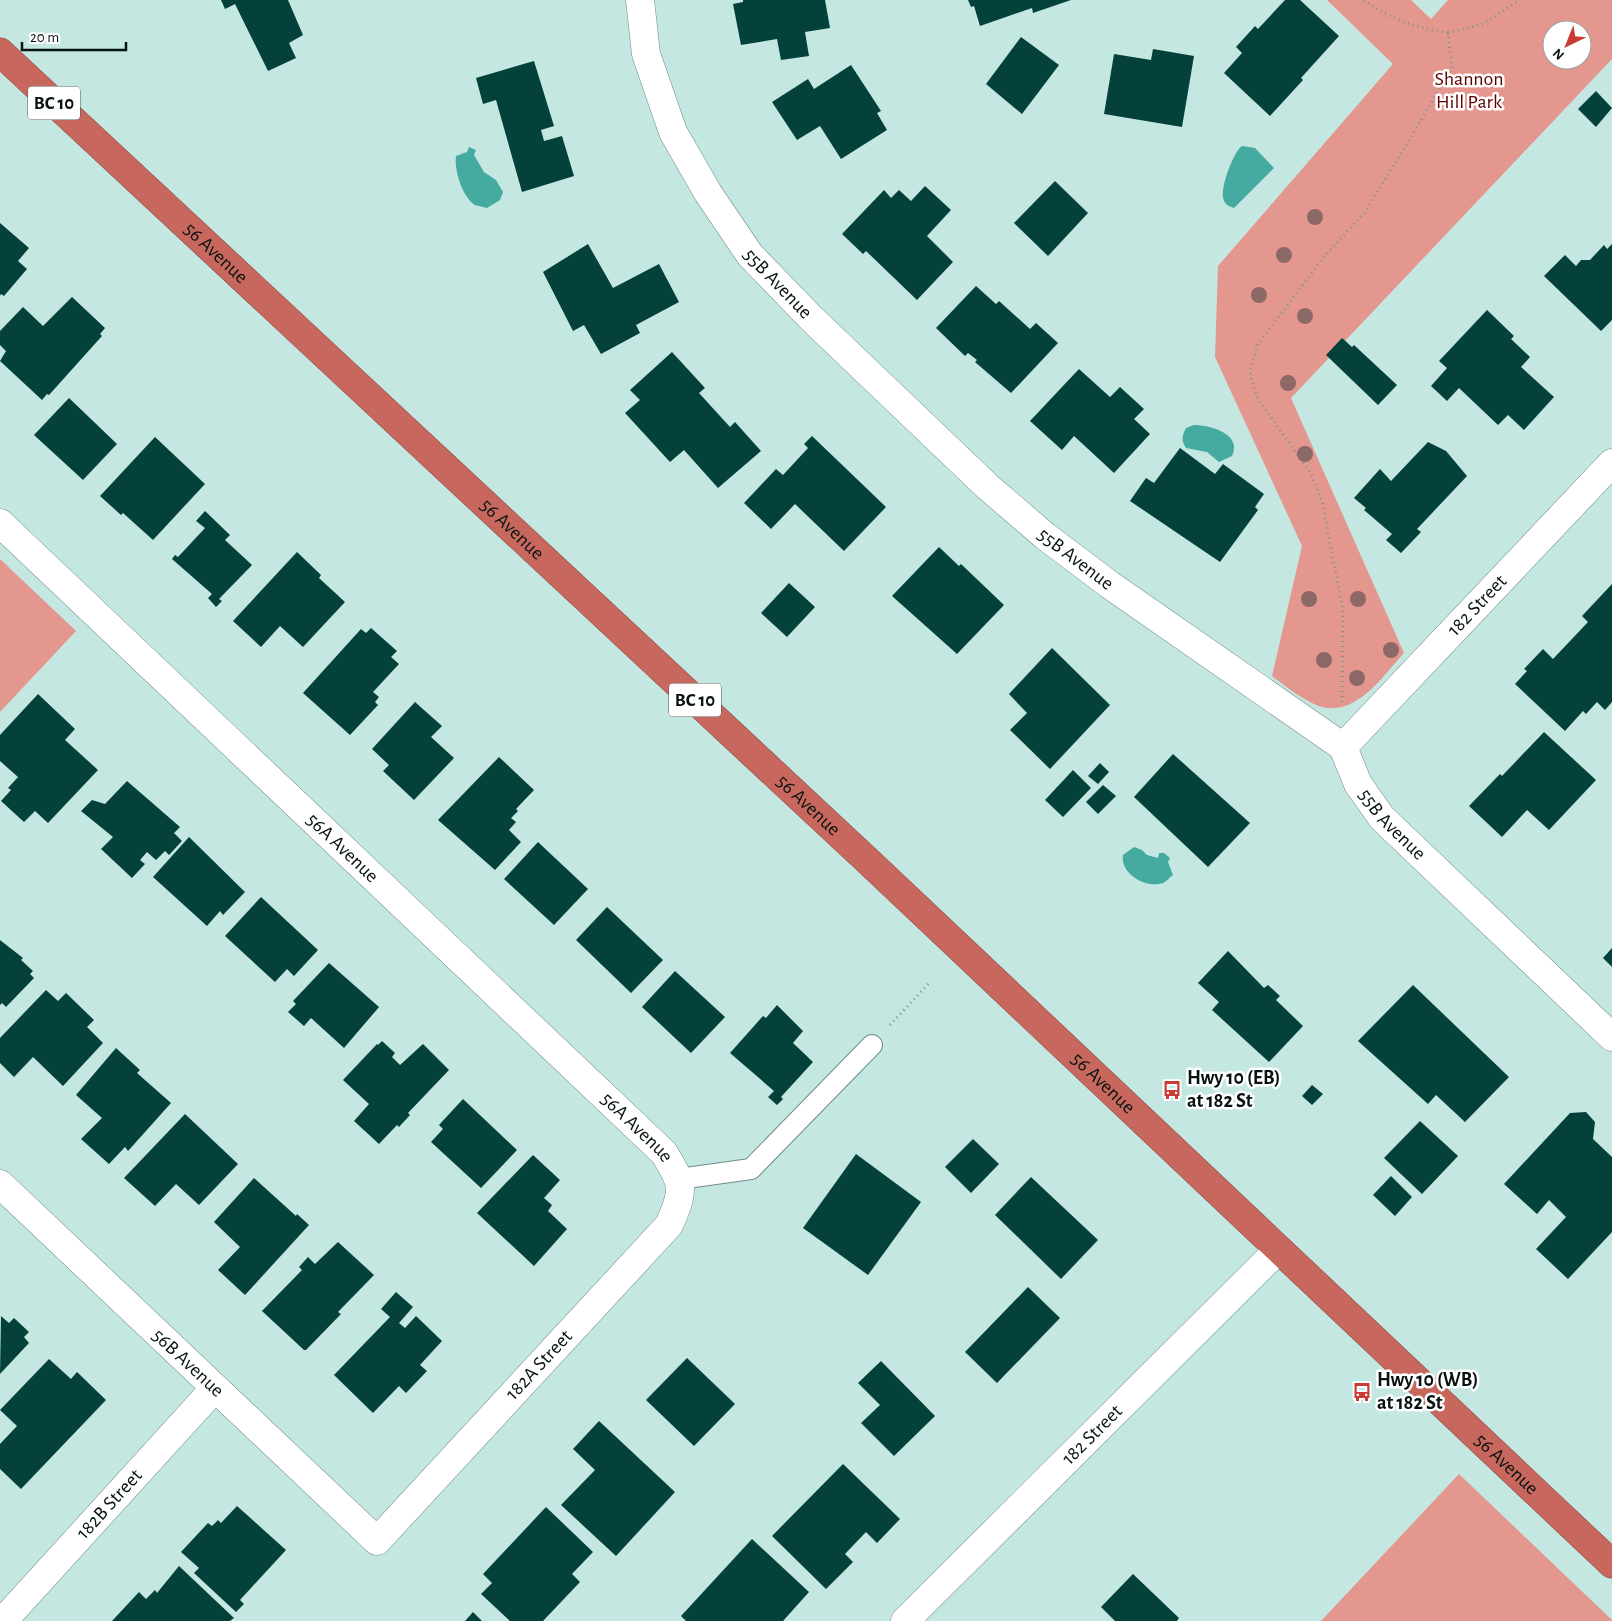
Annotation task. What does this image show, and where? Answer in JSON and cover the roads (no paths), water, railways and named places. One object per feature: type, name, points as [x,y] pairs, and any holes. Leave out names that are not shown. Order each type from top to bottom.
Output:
[{"type":"highway","name":"56 Avenue","points":[[0,52],[869,862],[1612,1564]]},
{"type":"street","name":"55B Avenue","points":[[640,0],[646,54],[673,132],[708,193],[750,255],[812,319],[974,474],[1045,536],[1110,586],[1343,747],[1358,784],[1382,818],[1612,1037]]},
{"type":"street","name":"182 Street","points":[[1343,747],[1612,463]]},
{"type":"street","name":"56A Avenue","points":[[0,523],[664,1153],[680,1179]]},
{"type":"street","name":"182A Street","points":[[377,1541],[669,1225],[681,1198],[680,1179]]},
{"type":"street","name":"56B Avenue","points":[[0,1184],[377,1541]]},
{"type":"street","name":"182 Street","points":[[905,1621],[1278,1250]]},
{"type":"street","name":"182B Street","points":[[3,1621],[215,1388]]},
{"type":"lane","points":[[680,1179],[751,1169],[872,1045]]},
{"type":"water","points":[[1242,146],[1255,148],[1274,168],[1234,208],[1225,203],[1223,192],[1232,162]]},
{"type":"water","points":[[469,147],[476,150],[474,155],[484,172],[496,180],[503,192],[500,200],[487,208],[475,205],[470,201],[466,196],[458,175],[456,156],[467,152]]},
{"type":"water","points":[[1201,425],[1223,432],[1233,442],[1232,456],[1219,462],[1207,452],[1186,448],[1183,443],[1184,433],[1186,428]]},
{"type":"water","points":[[1134,847],[1142,850],[1147,855],[1158,858],[1159,853],[1164,853],[1170,858],[1168,862],[1173,875],[1163,883],[1156,884],[1142,882],[1135,878],[1130,874],[1123,862],[1123,855]]},
{"type":"place","name":"Hwy 10 (EB) at 182 St","points":[[1172,1090]]},
{"type":"place","name":"Hwy 10 (WB) at 182 St","points":[[1362,1392]]},
{"type":"park label","name":"Shannon Hill Park","points":[[1469,90]]}]
